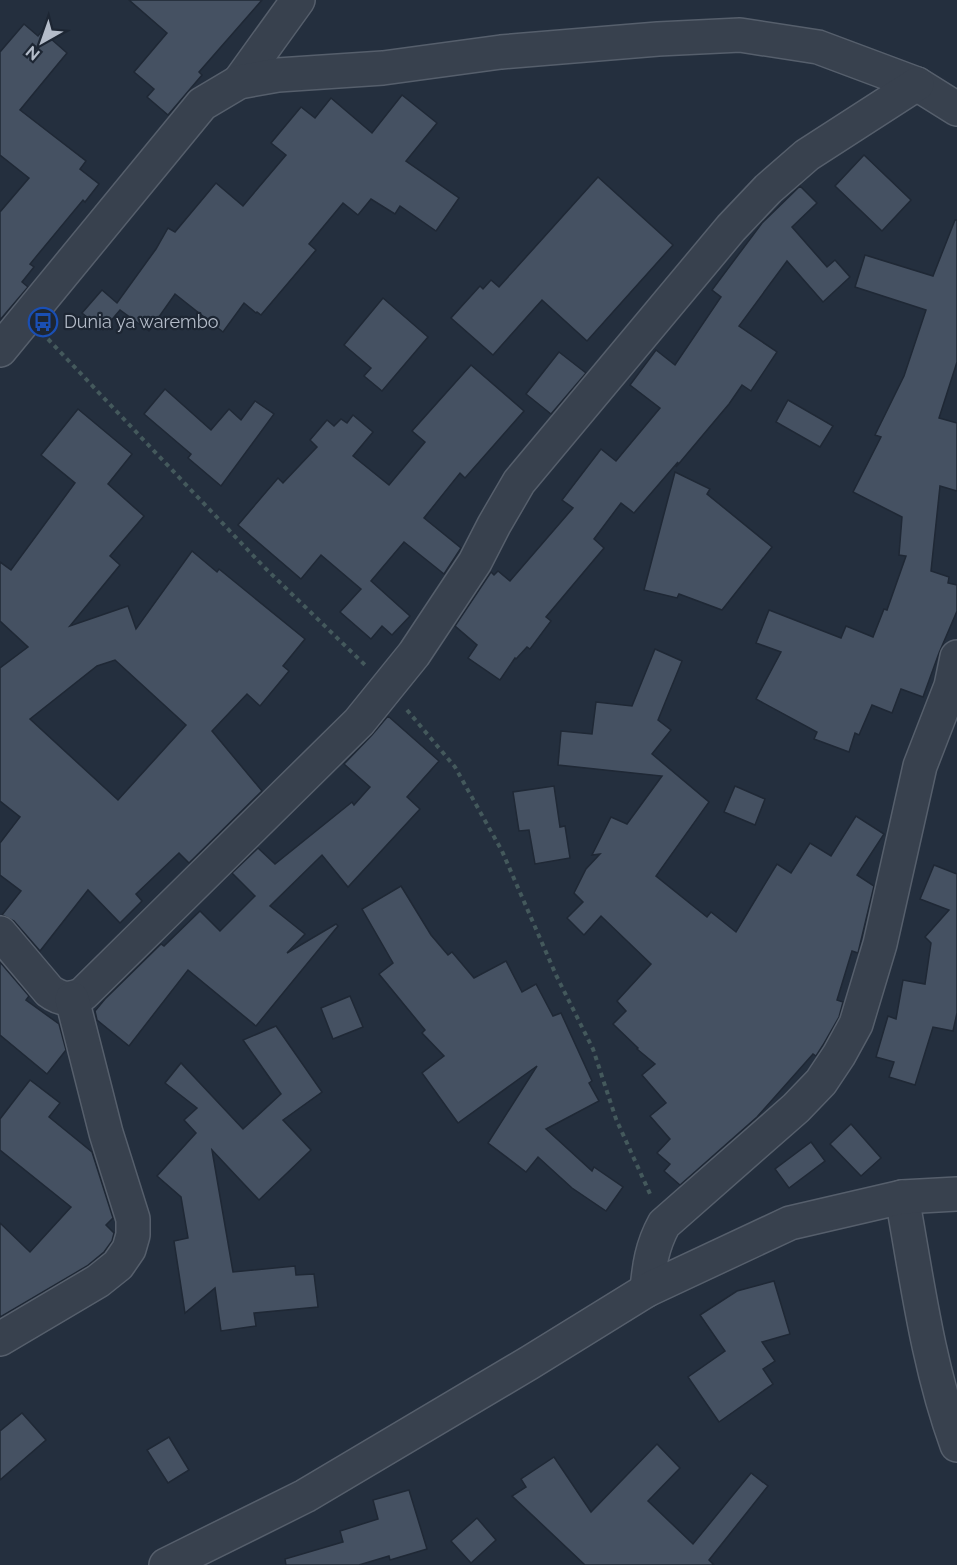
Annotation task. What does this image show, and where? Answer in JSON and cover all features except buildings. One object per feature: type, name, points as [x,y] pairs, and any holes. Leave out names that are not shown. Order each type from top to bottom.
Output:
[{"type":"street","points":[[239,82],[298,0]]},
{"type":"street","points":[[0,350],[202,104],[239,82],[278,75],[383,68],[501,52],[658,39],[740,35],[818,47],[916,84],[957,109]]},
{"type":"street","points":[[0,933],[49,991],[58,998],[72,999],[83,993],[351,730],[414,654],[475,562],[519,482],[731,228],[768,189],[807,154],[916,84]]},
{"type":"street","points":[[647,1290],[649,1263],[656,1239],[664,1224],[796,1108],[821,1082],[856,1024],[880,944],[920,766],[951,686],[957,657]]},
{"type":"street","points":[[0,1339],[98,1281],[118,1265],[129,1249],[133,1235],[133,1220],[106,1133],[72,999]]},
{"type":"street","points":[[166,1565],[305,1496],[647,1290],[790,1223],[902,1197],[957,1194]]},
{"type":"street","points":[[902,1197],[943,1408],[957,1445]]},
{"type":"path","points":[[27,316],[263,566],[387,687],[455,767],[502,851],[556,975],[593,1048],[616,1119],[664,1224]]},
{"type":"place","name":"Dunia ya warembo","points":[[43,322]]}]
